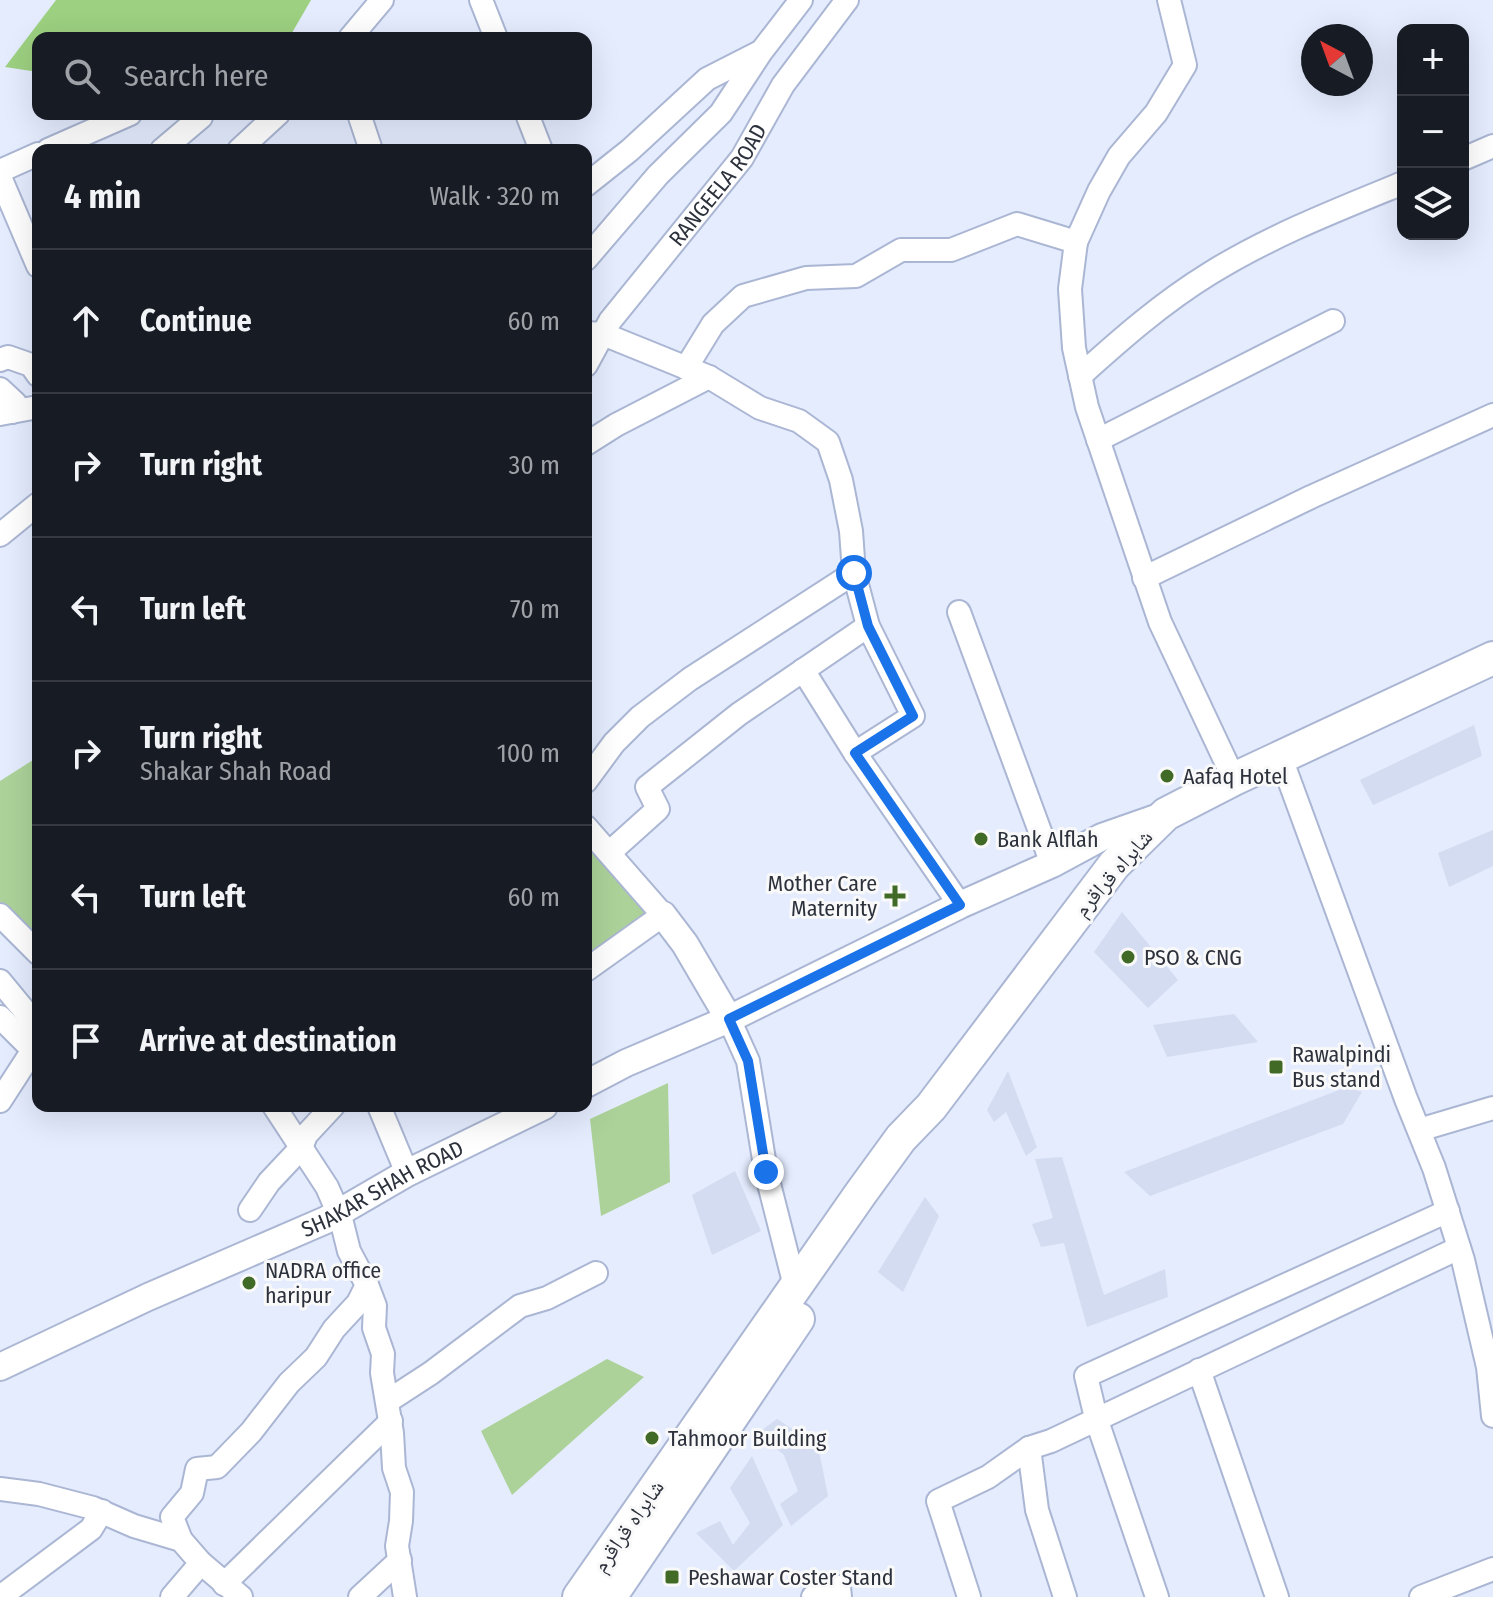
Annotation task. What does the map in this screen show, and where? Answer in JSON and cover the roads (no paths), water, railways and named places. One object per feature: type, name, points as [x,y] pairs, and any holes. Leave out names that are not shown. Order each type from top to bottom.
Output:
[{"type":"highway","name":"شاہراہ قراقرم","points":[[579,1597],[901,1138],[931,1107],[1114,865],[1166,814],[1493,658]]},
{"type":"highway","name":"شاہراہ قراقرم","points":[[610,1597],[915,1145],[931,1107]]},
{"type":"main road","points":[[592,1081],[729,1019],[1102,837],[1166,814]]},
{"type":"main road","points":[[663,915],[685,944],[729,1019]]},
{"type":"main road","name":"SHAKAR SHAH ROAD","points":[[0,1367],[339,1213],[407,1173],[532,1112]]},
{"type":"street","points":[[355,32],[382,0]]},
{"type":"street","points":[[481,0],[494,32]]},
{"type":"street","points":[[592,252],[658,175],[721,113],[761,52],[801,0]]},
{"type":"street","name":"RANGEELA ROAD","points":[[594,334],[610,321],[742,158],[783,85],[847,0]]},
{"type":"street","points":[[1169,0],[1168,7],[1185,65],[1156,113],[1119,156],[1076,242],[1070,289],[1074,348],[1098,440],[1160,622],[1234,779]]},
{"type":"street","points":[[592,180],[630,150],[707,79],[761,52]]},
{"type":"street","points":[[62,144],[116,120]]},
{"type":"street","points":[[169,144],[197,120]]},
{"type":"street","points":[[246,144],[272,120]]},
{"type":"street","points":[[361,120],[369,144]]},
{"type":"street","points":[[529,120],[539,144]]},
{"type":"street","points":[[1469,156],[1493,146]]},
{"type":"street","points":[[28,218],[5,199],[0,174],[32,157]]},
{"type":"street","points":[[1080,376],[1137,325],[1209,274],[1288,231],[1397,186]]},
{"type":"street","points":[[686,368],[713,324],[743,296],[806,278],[856,276],[901,250],[951,250],[1017,224],[1076,242]]},
{"type":"street","points":[[1098,440],[1333,321]]},
{"type":"street","points":[[594,334],[709,377],[760,408],[799,421],[828,442],[841,480],[851,531],[854,573],[868,626],[913,716],[855,753]]},
{"type":"street","points":[[0,360],[8,357],[32,366]]},
{"type":"street","points":[[592,440],[709,377]]},
{"type":"street","points":[[0,389],[15,403],[6,413]]},
{"type":"street","points":[[6,413],[32,408]]},
{"type":"street","points":[[1144,578],[1311,497],[1493,415]]},
{"type":"street","points":[[0,535],[32,509]]},
{"type":"street","points":[[592,773],[614,743],[640,717],[690,679],[854,573]]},
{"type":"street","points":[[959,612],[1052,864]]},
{"type":"street","points":[[609,853],[658,809],[647,787],[739,714],[868,626]]},
{"type":"street","points":[[803,670],[855,753],[960,905]]},
{"type":"street","points":[[1281,758],[1448,1211],[1488,1367],[1493,1416]]},
{"type":"street","points":[[592,834],[663,915],[592,966]]},
{"type":"street","points":[[0,915],[32,947]]},
{"type":"street","points":[[0,981],[32,1020]]},
{"type":"street","points":[[0,1017],[16,1073]]},
{"type":"street","points":[[729,1019],[748,1061],[766,1172],[795,1286]]},
{"type":"street","points":[[1419,1130],[1493,1108]]},
{"type":"street","points":[[278,1112],[327,1187],[339,1213],[349,1251],[375,1306],[374,1328],[383,1354],[382,1373],[394,1468],[402,1492],[397,1546],[405,1597]]},
{"type":"street","points":[[250,1210],[269,1182],[301,1148],[306,1135],[327,1112]]},
{"type":"street","points":[[382,1112],[407,1173]]},
{"type":"street","points":[[1157,1597],[1096,1418],[1086,1376],[1448,1211]]},
{"type":"street","points":[[969,1597],[938,1501],[988,1477],[1029,1448],[1051,1441],[1459,1248]]},
{"type":"street","points":[[367,1285],[358,1303],[334,1329],[316,1357],[289,1383],[251,1432],[217,1467],[197,1469],[192,1493],[172,1517],[181,1540],[201,1563],[233,1591],[389,1411],[431,1373],[520,1306],[547,1298],[596,1273]]},
{"type":"street","points":[[1199,1370],[1277,1597]]},
{"type":"street","points":[[1029,1448],[1037,1510],[1065,1597]]},
{"type":"street","points":[[0,1489],[39,1494],[102,1511],[134,1526],[181,1540]]},
{"type":"street","points":[[0,1597],[91,1529],[102,1511]]},
{"type":"street","points":[[360,1597],[400,1560]]},
{"type":"street","points":[[172,1597],[201,1563]]},
{"type":"street","points":[[1421,1597],[1493,1569]]},
{"type":"street","points":[[813,1597],[839,1587],[840,1597]]},
{"type":"place","name":"Aafaq Hotel","points":[[1167,776]]},
{"type":"place","name":"Bank Alflah","points":[[981,839]]},
{"type":"place","name":"Mother Care Maternity","points":[[895,896]]},
{"type":"place","name":"PSO & CNG","points":[[1128,957]]},
{"type":"place","name":"Rawalpindi Bus stand","points":[[1276,1067]]},
{"type":"place","name":"NADRA office haripur","points":[[249,1283]]},
{"type":"place","name":"Tahmoor Building","points":[[652,1438]]},
{"type":"place","name":"Peshawar Coster Stand","points":[[672,1577]]}]
